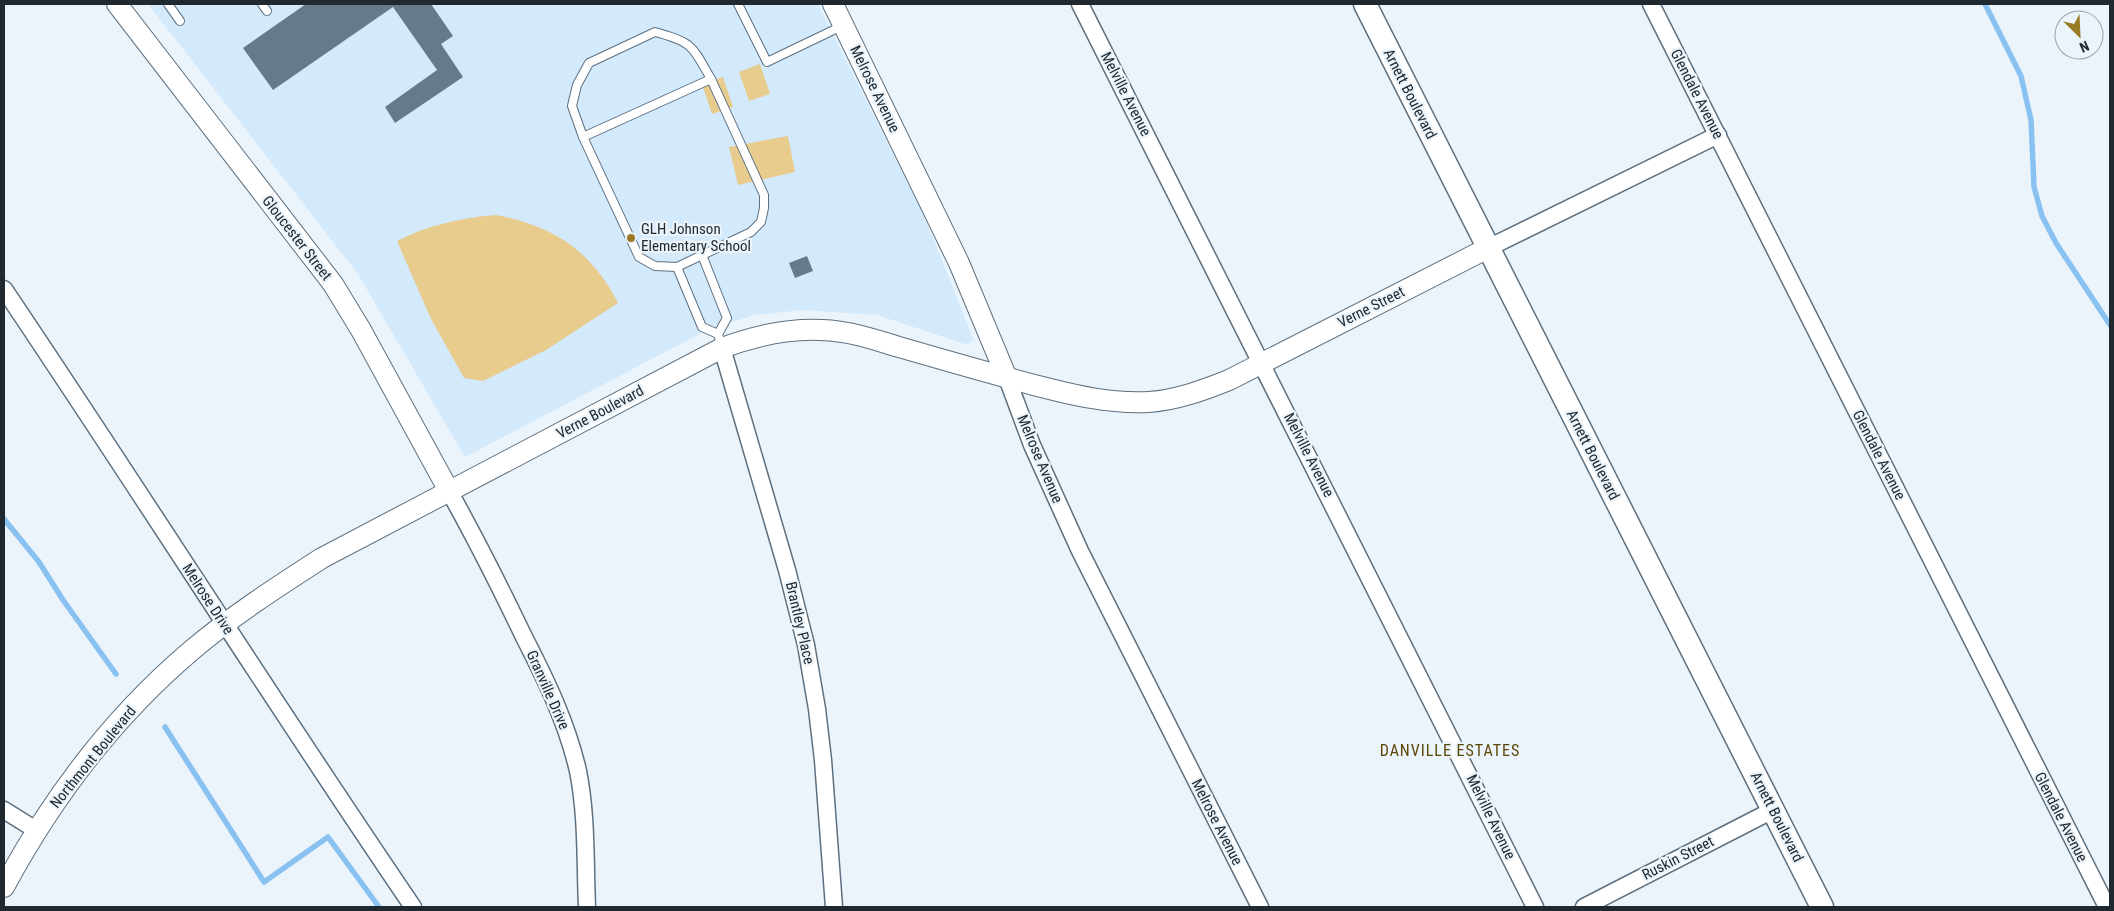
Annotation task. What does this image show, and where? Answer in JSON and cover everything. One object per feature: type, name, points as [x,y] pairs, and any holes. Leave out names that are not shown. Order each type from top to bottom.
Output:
[{"type":"main road","name":"Arnett Boulevard","points":[[1365,4],[1822,907]]},
{"type":"street","name":"Gloucester Street","points":[[117,4],[332,284],[362,330],[449,491]]},
{"type":"street","name":"Melrose Avenue","points":[[833,4],[959,263],[1007,378],[1032,445],[1080,551],[1260,907]]},
{"type":"street","name":"Melville Avenue","points":[[1080,4],[1535,907]]},
{"type":"street","name":"Glendale Avenue","points":[[1651,4],[2107,907]]},
{"type":"street","name":"Verne Street","points":[[1007,378],[1087,399],[1119,402],[1150,402],[1206,390],[1488,248],[1718,136]]},
{"type":"street","name":"Melrose Drive","points":[[4,289],[413,907]]},
{"type":"street","name":"Verne Boulevard","points":[[224,624],[269,591],[322,558],[449,491],[720,341],[745,339],[777,332],[809,330],[848,333],[1007,378]]},
{"type":"street","name":"Brantley Place","points":[[720,341],[785,560],[806,645],[817,708],[823,760],[834,907]]},
{"type":"street","name":"Granville Drive","points":[[449,491],[484,555],[551,692],[570,739],[583,803],[587,907]]},
{"type":"street","name":"Northmont Boulevard","points":[[4,888],[36,830],[68,784],[106,736],[146,692],[190,651],[224,624]]},
{"type":"street","points":[[4,810],[36,830]]},
{"type":"street","name":"Ruskin Street","points":[[1584,907],[1773,810]]},
{"type":"lane","points":[[168,4],[180,21]]},
{"type":"lane","points":[[262,4],[268,11]]},
{"type":"lane","points":[[738,4],[767,62],[844,25]]},
{"type":"lane","points":[[655,32],[679,38],[693,48],[711,79],[764,195],[761,222],[751,232],[676,267],[655,266],[639,257],[583,138],[572,106],[576,85],[589,63],[655,32]]},
{"type":"lane","points":[[583,138],[711,79]]},
{"type":"lane","points":[[676,267],[702,326],[720,341],[727,318],[702,255]]},
{"type":"shaded area","name":"GLH Johnson Elementary School","points":[[148,4],[818,4],[920,208],[973,339],[970,343],[965,344],[877,315],[803,310],[754,315],[707,330],[465,457],[358,274]]},
{"type":"shaded area","points":[[760,64],[770,94],[749,101],[739,72]]},
{"type":"shaded area","points":[[723,77],[733,107],[712,114],[702,84]]},
{"type":"shaded area","points":[[788,136],[795,172],[738,185],[729,147]]},
{"type":"shaded area","points":[[496,215],[535,226],[568,243],[596,268],[618,303],[546,350],[483,381],[464,378],[431,319],[397,241],[445,223]]},
{"type":"building","points":[[306,4],[431,4],[453,36],[441,44],[463,77],[395,123],[385,107],[437,70],[393,7],[273,90],[243,48]]},
{"type":"building","points":[[807,256],[813,271],[795,278],[789,263]]},
{"type":"waterway","points":[[1985,4],[2021,76],[2031,120],[2034,187],[2042,216],[2056,243],[2110,325]]},
{"type":"waterway","points":[[4,519],[39,562],[63,600],[116,674]]},
{"type":"waterway","points":[[165,727],[264,882],[328,837],[379,907]]},
{"type":"place","name":"GLH Johnson Elementary School","points":[[631,238]]},
{"type":"district","name":"DANVILLE ESTATES","points":[[1450,750]]}]
